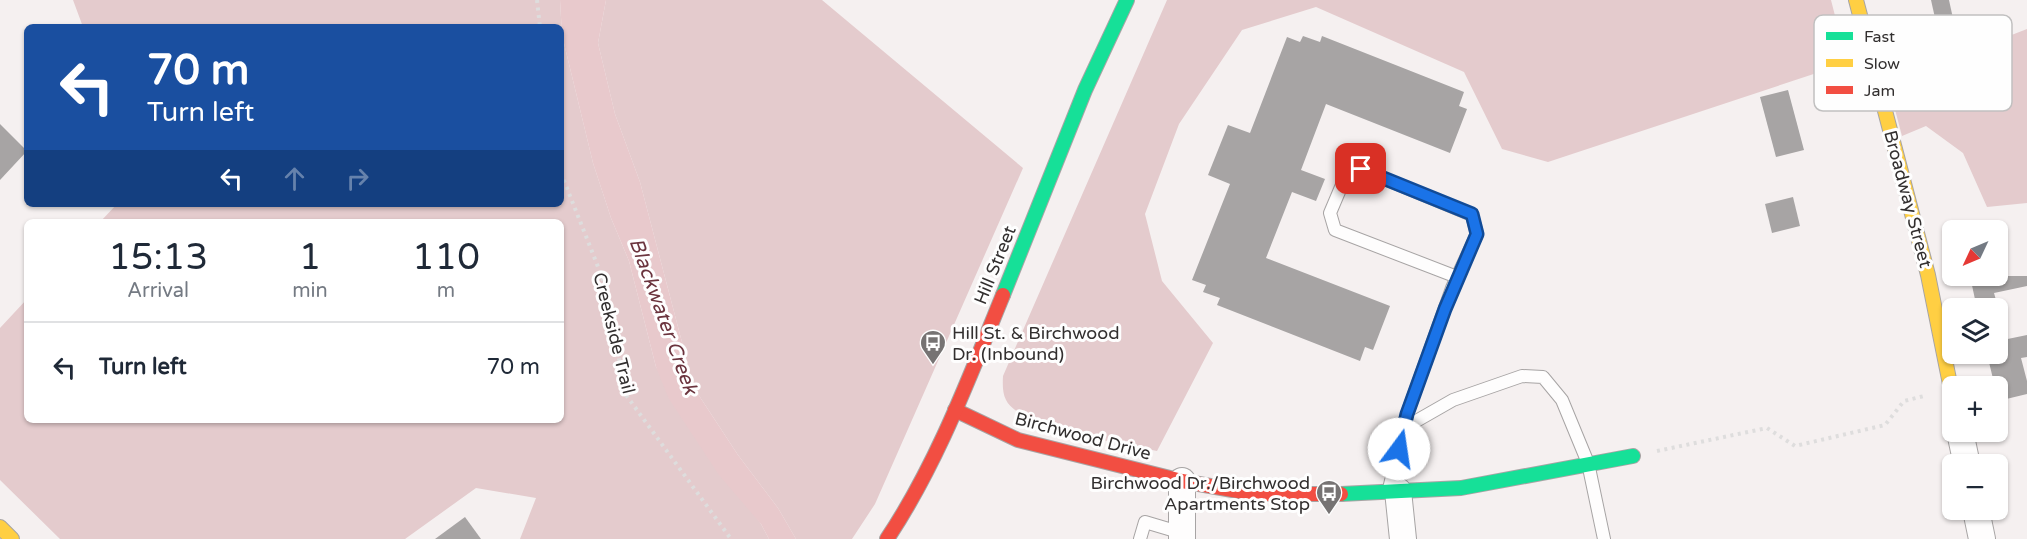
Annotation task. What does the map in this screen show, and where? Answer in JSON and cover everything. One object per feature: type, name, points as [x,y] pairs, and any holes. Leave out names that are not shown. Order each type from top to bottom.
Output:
[{"type":"street","name":"Hill Street","points":[[887,539],[904,515],[926,476],[1075,113],[1127,0]]},
{"type":"street","name":"Broadway Street","points":[[1856,0],[1860,15]]},
{"type":"street","name":"Broadway Street","points":[[1885,111],[1928,275],[1948,376]]},
{"type":"street","name":"Birchwood Drive","points":[[955,410],[1018,440],[1182,481],[1255,494],[1320,495],[1461,488],[1633,456]]},
{"type":"street","points":[[1182,481],[1182,536]]},
{"type":"street","points":[[1393,492],[1403,539]]},
{"type":"street","points":[[1978,520],[1982,539]]},
{"type":"street","points":[[0,527],[12,539]]},
{"type":"lane","points":[[1393,492],[1407,414],[1458,277],[1477,234],[1472,214],[1361,169],[1347,173],[1329,213],[1335,230],[1458,277]]},
{"type":"lane","points":[[1404,428],[1453,400],[1522,376],[1544,377],[1563,400],[1588,463],[1604,539]]},
{"type":"lane","points":[[1140,539],[1145,522],[1182,536]]},
{"type":"path","points":[[537,0],[540,24]]},
{"type":"path","name":"Creekside Trail","points":[[564,181],[604,282],[626,395],[731,539]]},
{"type":"path","points":[[1633,456],[1767,428],[1795,446],[1885,426],[1904,401],[1942,395]]},
{"type":"shaded area","points":[[73,0],[560,0],[561,24],[82,24]]},
{"type":"shaded area","points":[[606,0],[822,0],[1023,168],[875,504],[852,539],[796,539],[778,508],[738,455],[694,388],[640,182],[615,114],[598,43]]},
{"type":"shaded area","points":[[1167,0],[1831,0],[1835,15],[1814,15],[1814,74],[1548,162],[1502,149],[1464,72],[1316,7],[1242,30],[1179,124],[1145,214],[1162,281],[1213,343],[1157,451],[1103,440],[1021,414],[1011,407],[1005,398],[1003,376]]},
{"type":"shaded area","points":[[2027,29],[2027,203],[1987,207],[1963,153],[1926,126],[1902,136],[1895,111],[2012,111],[2012,35]]},
{"type":"shaded area","points":[[564,43],[593,163],[611,218],[629,261],[656,367],[769,539],[520,539],[536,498],[476,488],[405,539],[60,539],[0,480],[0,328],[24,302],[24,423],[564,423],[564,219],[103,219],[114,207],[564,207]]},
{"type":"water","name":"Blackwater Creek","points":[[560,0],[606,0],[598,43],[615,114],[640,182],[694,388],[738,455],[778,508],[796,539],[769,539],[761,524],[719,475],[669,399],[656,367],[629,261],[611,218],[593,163],[564,43],[564,24],[561,24]]},
{"type":"building","points":[[1931,0],[1949,0],[1952,15],[1934,15]]},
{"type":"building","points":[[1303,36],[1320,42],[1322,36],[1464,92],[1459,106],[1467,109],[1450,153],[1326,104],[1301,170],[1325,179],[1316,201],[1292,192],[1266,258],[1390,306],[1373,350],[1365,347],[1360,361],[1217,305],[1220,298],[1203,292],[1206,285],[1192,280],[1230,184],[1208,175],[1228,125],[1250,133],[1287,37],[1300,42]]},
{"type":"building","points":[[1788,90],[1804,150],[1776,157],[1760,97]]},
{"type":"building","points":[[0,124],[24,148],[24,154],[0,180]]},
{"type":"building","points":[[1793,197],[1800,226],[1772,233],[1765,204]]},
{"type":"building","points":[[2008,276],[2027,276],[2027,286],[1994,293],[1995,298],[1975,298],[1972,286],[2008,286]]},
{"type":"building","points":[[2027,335],[2027,357],[2021,358],[2027,381],[2027,394],[2008,399],[2008,376],[1992,376],[1989,364],[2008,364],[2008,339]]},
{"type":"building","points":[[465,517],[481,539],[435,539]]},
{"type":"traffic: fast","points":[[1003,295],[1085,90],[1127,0]]},
{"type":"traffic: fast","points":[[1341,494],[1461,488],[1633,456]]},
{"type":"traffic: slow","points":[[1856,0],[1860,15]]},
{"type":"traffic: slow","points":[[1885,111],[1928,275],[1948,376]]},
{"type":"traffic: slow","points":[[0,527],[12,539]]},
{"type":"traffic: jam","points":[[887,539],[937,451],[1003,295]]},
{"type":"traffic: jam","points":[[955,410],[1018,440],[1182,481],[1255,494],[1341,494]]},
{"type":"place","name":"Hill St. & Birchwood Dr. (Inbound)","points":[[933,366]]},
{"type":"place","name":"Birchwood Dr./Birchwood Apartments Stop","points":[[1329,516]]},
{"type":"route","points":[[1361,169],[1472,214],[1477,234],[1452,288],[1407,414],[1399,449]]}]
